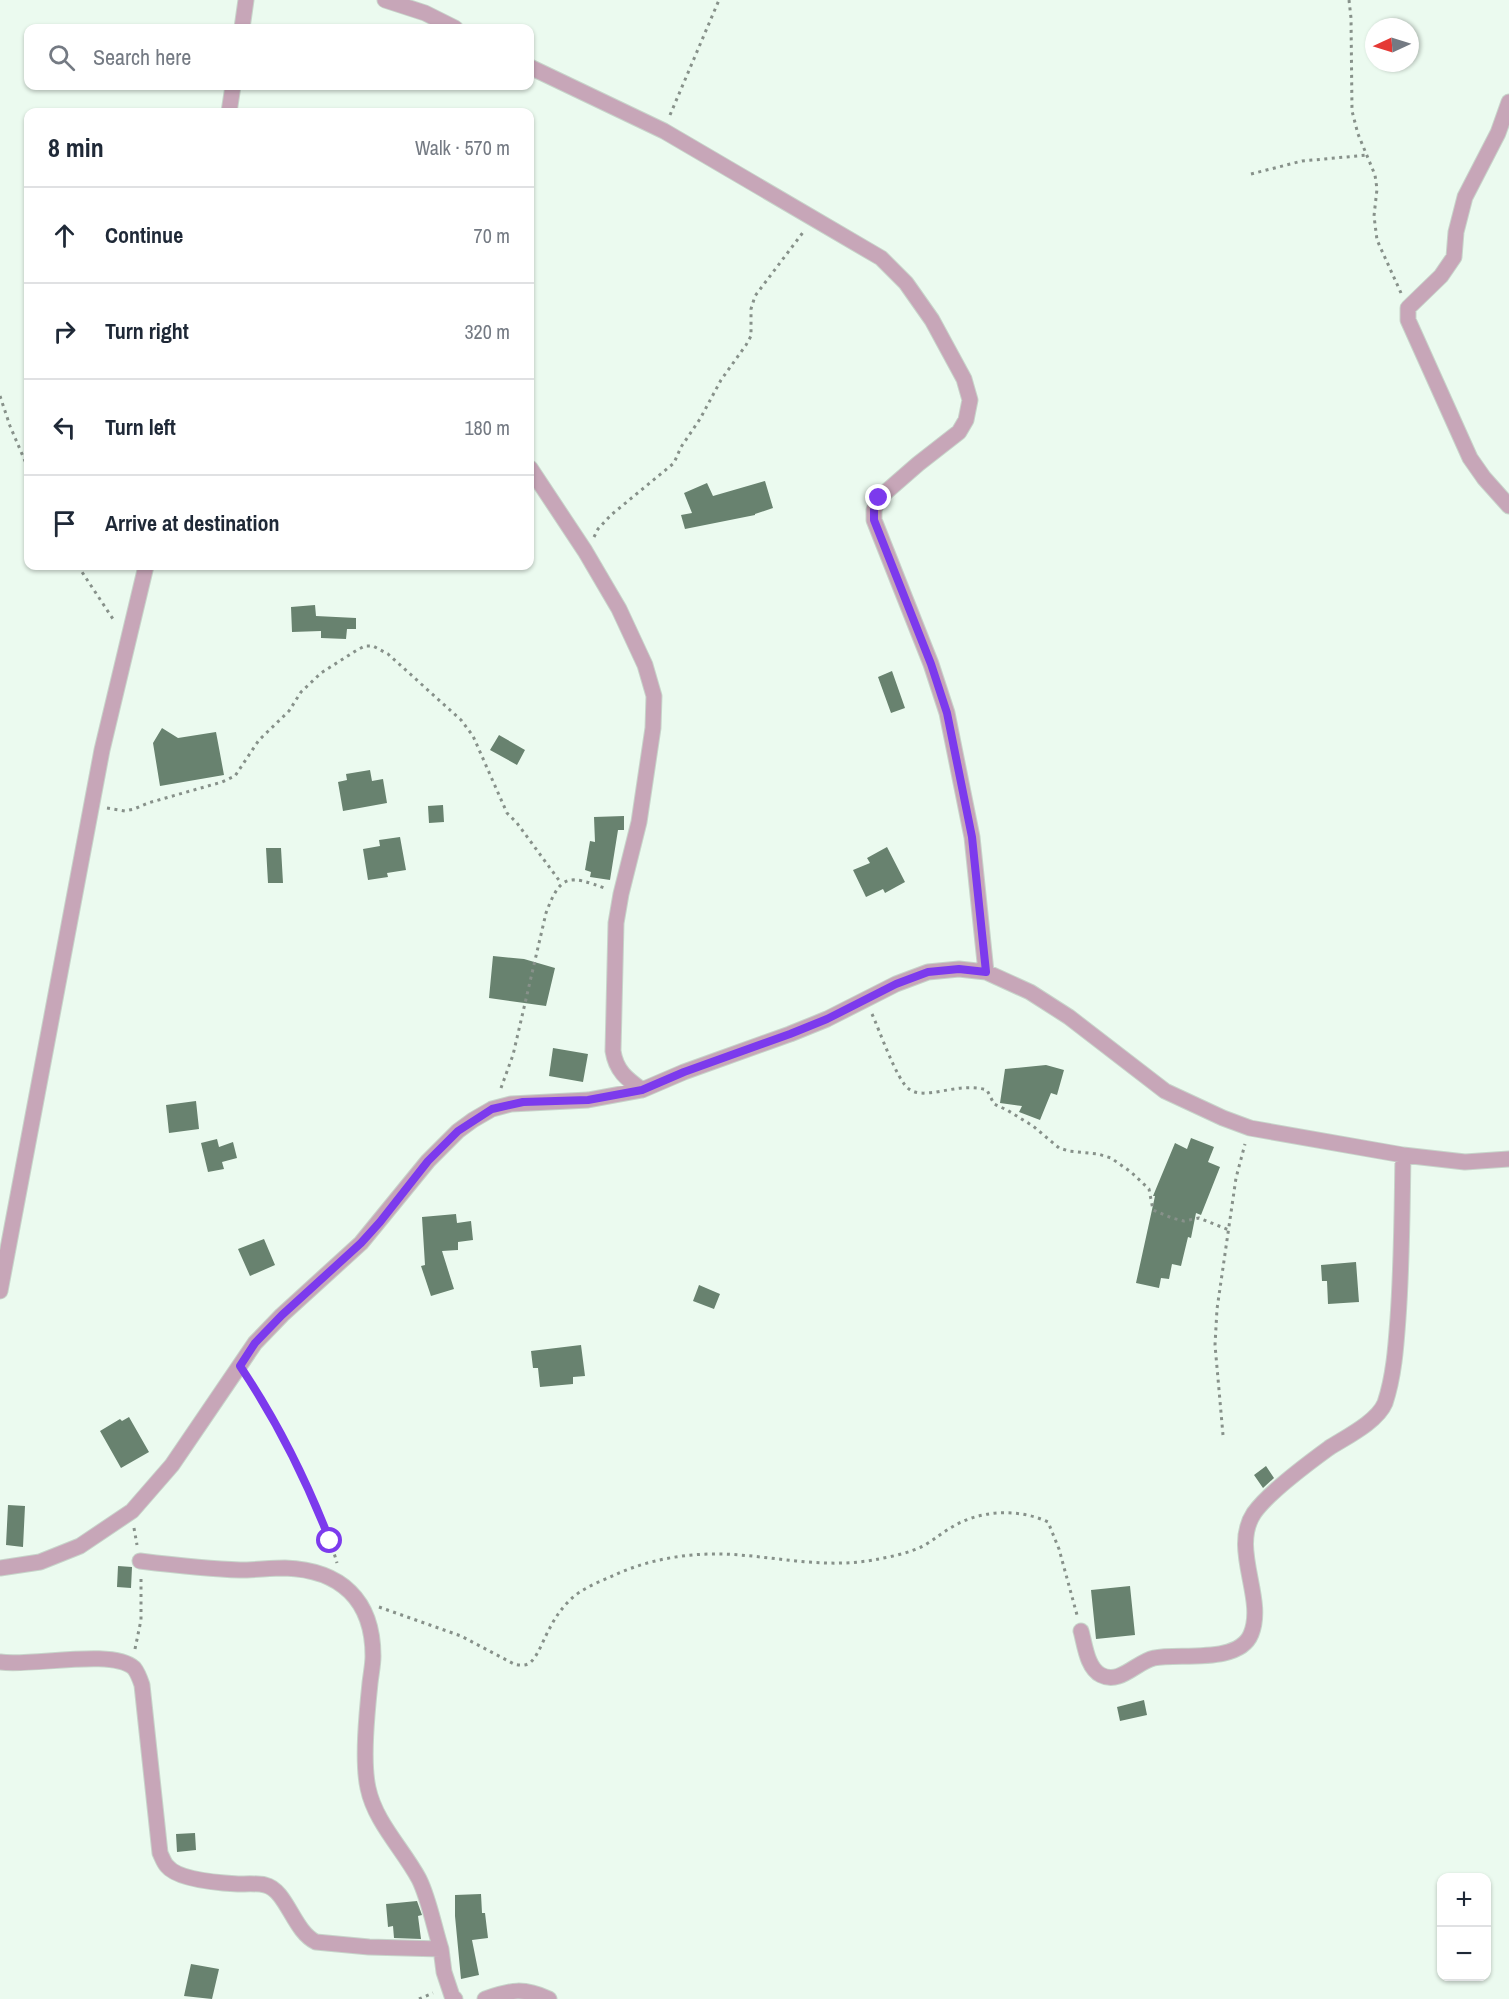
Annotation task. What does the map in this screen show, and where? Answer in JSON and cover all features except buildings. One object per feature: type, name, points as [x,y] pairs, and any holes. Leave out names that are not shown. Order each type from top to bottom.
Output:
[{"type":"street","points":[[243,24],[246,0]]},
{"type":"street","points":[[385,0],[425,13],[447,24]]},
{"type":"street","points":[[534,69],[664,130],[880,258],[906,283],[933,320],[964,379],[970,400],[966,420],[959,432],[879,498],[874,510],[874,520],[931,664],[947,713],[972,837],[986,972]]},
{"type":"street","points":[[230,108],[233,90]]},
{"type":"street","points":[[1509,102],[1498,133],[1465,197],[1456,232],[1454,257],[1441,276],[1408,308],[1408,320],[1470,458],[1509,506]]},
{"type":"street","points":[[534,474],[620,609],[645,665],[654,696],[653,728],[639,822],[616,923],[615,1063],[621,1074],[642,1090]]},
{"type":"street","points":[[0,1291],[102,750],[145,570]]},
{"type":"street","points":[[0,1568],[39,1562],[80,1546],[132,1511],[172,1465],[255,1343],[282,1315],[361,1243],[428,1161],[458,1131],[492,1109],[523,1102],[588,1100],[642,1090],[827,1019],[865,999],[928,972],[959,969],[986,972],[1030,992],[1069,1017],[1165,1091],[1250,1128],[1403,1155],[1465,1162],[1509,1159]]},
{"type":"street","points":[[1081,1631],[1092,1668],[1098,1674],[1106,1677],[1126,1674],[1139,1664],[1154,1658],[1207,1655],[1232,1650],[1243,1644],[1251,1635],[1254,1621],[1253,1600],[1245,1548],[1253,1514],[1273,1493],[1329,1449],[1371,1420],[1384,1406],[1396,1342],[1402,1262],[1403,1155]]},
{"type":"street","points":[[140,1561],[210,1569],[287,1568],[306,1570],[343,1585],[359,1600],[369,1623],[373,1658],[366,1737],[368,1789],[384,1826],[421,1882],[441,1949],[444,1972],[455,1999]]},
{"type":"street","points":[[0,1662],[107,1659],[128,1664],[135,1669],[142,1685],[160,1854],[166,1866],[176,1873],[234,1884],[266,1885],[277,1891],[302,1931],[309,1939],[316,1942],[329,1945],[441,1949]]},
{"type":"street","points":[[485,1999],[513,1990],[537,1993],[549,1999]]},
{"type":"path","points":[[664,130],[719,0]]},
{"type":"path","points":[[1349,0],[1352,111],[1358,134],[1375,175],[1377,189],[1374,216],[1377,240],[1408,308]]},
{"type":"path","points":[[1251,174],[1302,161],[1368,155]]},
{"type":"path","points":[[585,551],[611,515],[674,463],[721,380],[751,336],[751,309],[755,296],[813,217]]},
{"type":"path","points":[[0,396],[24,459]]},
{"type":"path","points":[[81,570],[129,643]]},
{"type":"path","points":[[92,805],[125,811],[235,776],[259,740],[289,711],[301,692],[321,674],[357,650],[365,646],[373,646],[388,654],[461,720],[473,736],[507,813],[517,823],[561,883]]},
{"type":"path","points":[[492,1109],[513,1055],[546,912],[554,893],[561,883],[573,879],[586,881],[621,894]]},
{"type":"path","points":[[865,999],[900,1078],[907,1088],[915,1092],[926,1093],[976,1087],[987,1090],[994,1104],[1033,1126],[1059,1148],[1111,1158],[1131,1172],[1149,1189],[1153,1209],[1184,1221],[1199,1218],[1229,1230]]},
{"type":"path","points":[[1223,1434],[1215,1346],[1217,1309],[1236,1178],[1250,1128]]},
{"type":"path","points":[[240,1366],[288,1445],[327,1532],[343,1585]]},
{"type":"path","points":[[128,1664],[136,1645],[141,1620],[140,1561],[132,1511]]},
{"type":"path","points":[[359,1600],[432,1624],[514,1664],[521,1665],[533,1660],[555,1619],[572,1598],[591,1586],[628,1569],[659,1560],[690,1555],[725,1554],[807,1563],[873,1560],[924,1546],[952,1526],[973,1516],[1005,1513],[1025,1514],[1047,1522],[1059,1549],[1081,1631]]},
{"type":"route","points":[[330,1541],[288,1445],[240,1366],[255,1343],[282,1315],[361,1243],[428,1161],[458,1131],[492,1109],[511,1104],[588,1100],[642,1090],[827,1019],[896,984],[928,972],[959,969],[986,972],[972,837],[947,713],[931,664],[874,520],[874,510],[879,498]]}]
